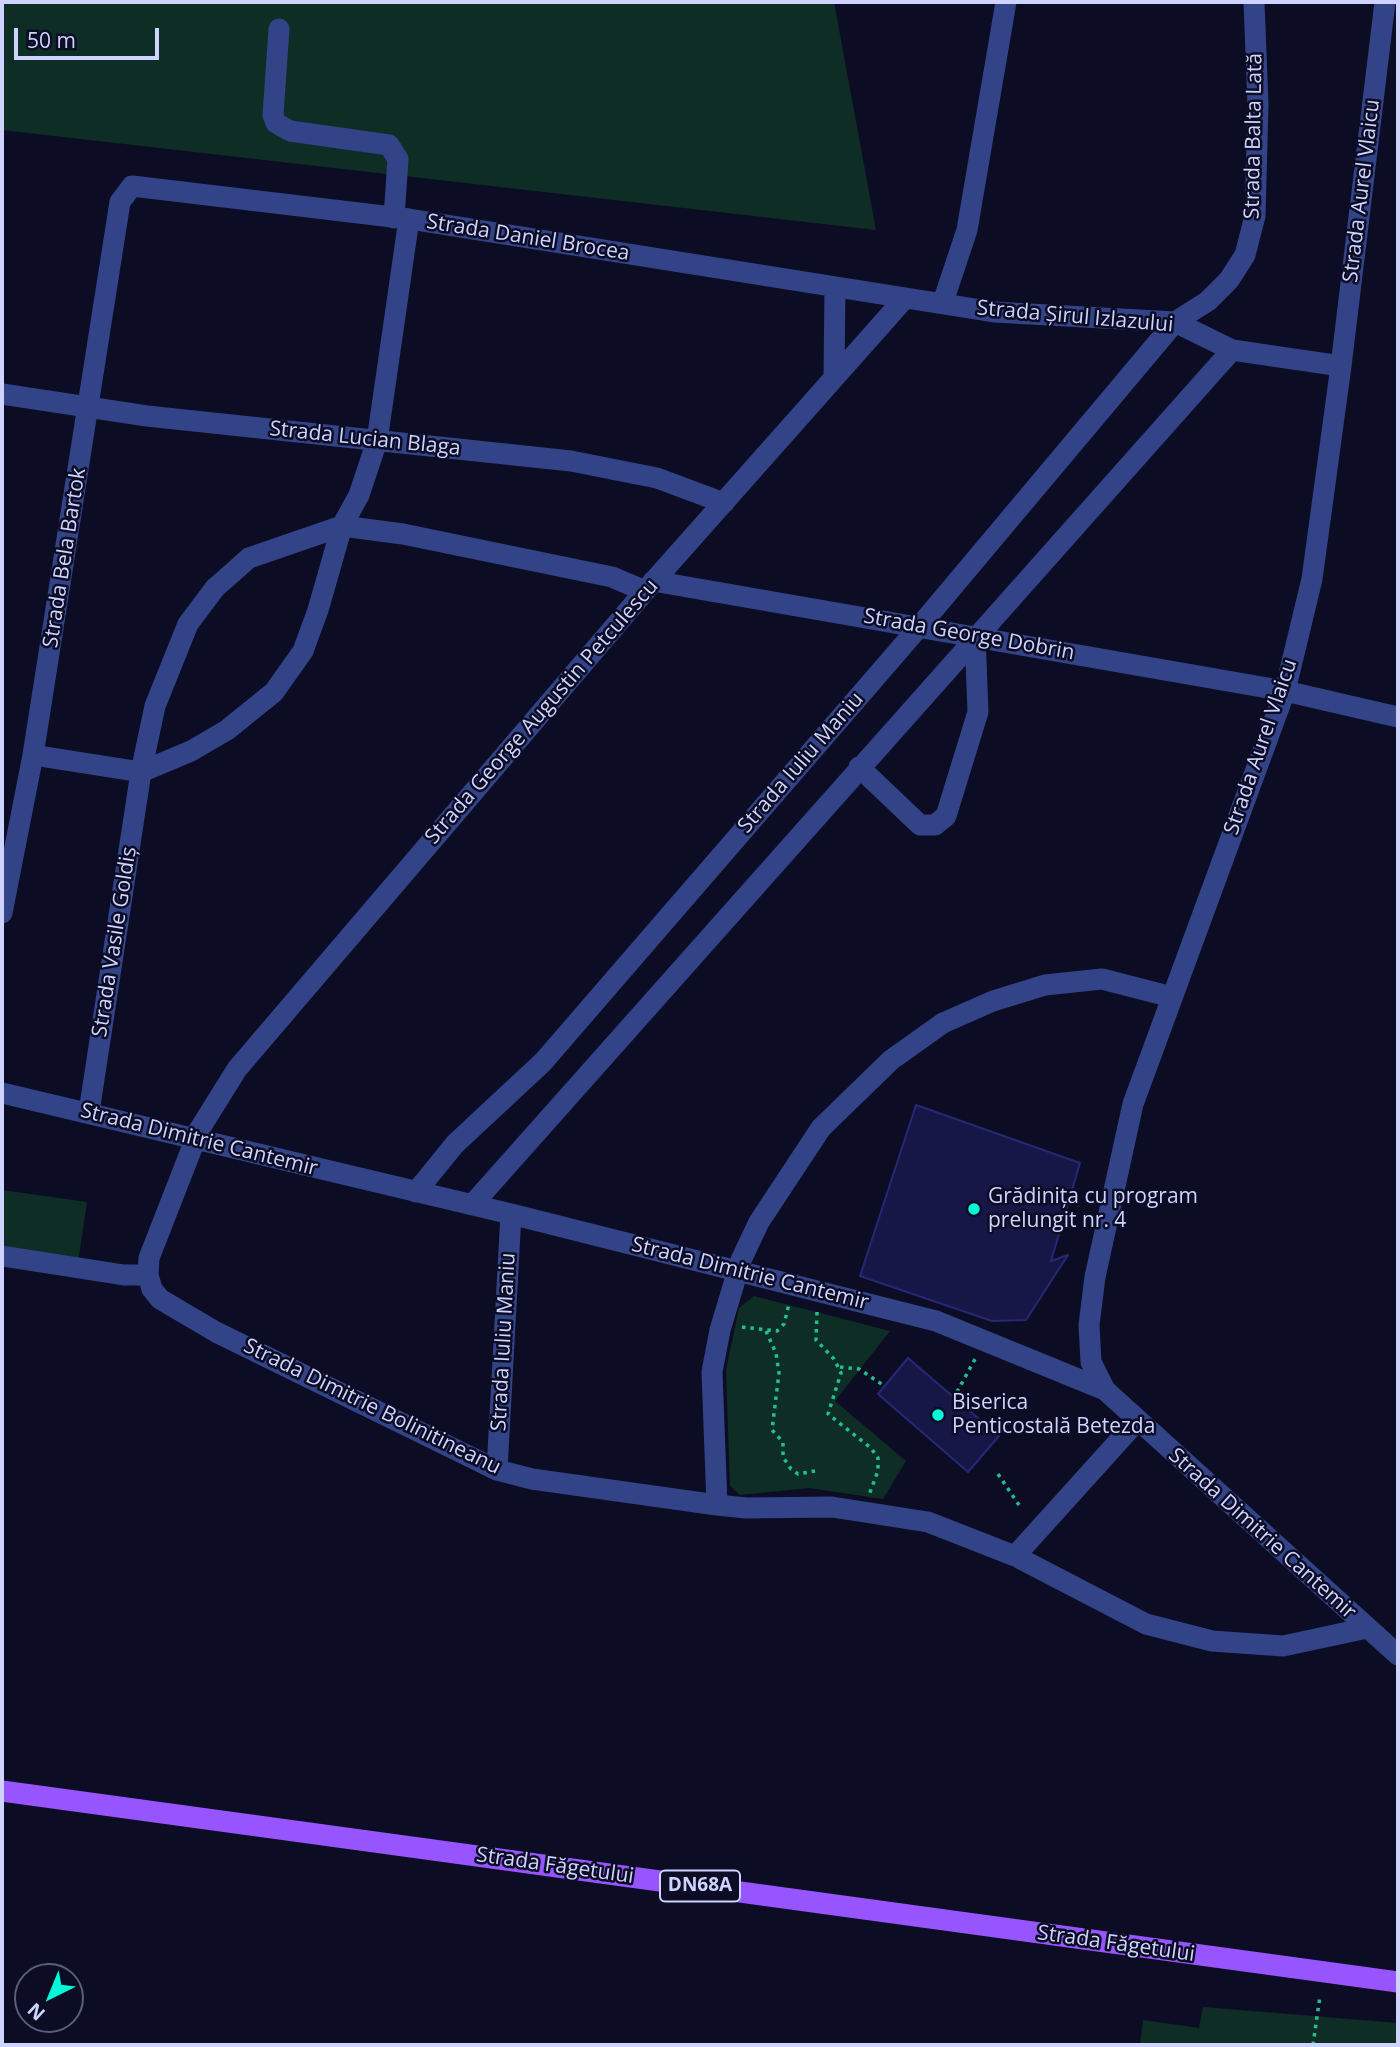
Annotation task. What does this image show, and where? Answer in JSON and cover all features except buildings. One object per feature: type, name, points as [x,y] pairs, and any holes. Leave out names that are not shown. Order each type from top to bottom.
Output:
[{"type":"main road","name":"Strada Făgetului","points":[[2,1791],[1398,1982]]},
{"type":"street","name":"Strada Șirul Izlazului","points":[[1006,2],[967,230],[943,302],[994,312],[1175,322],[1232,350],[1341,366]]},
{"type":"street","name":"Strada Balta Lată","points":[[1175,322],[1208,301],[1229,280],[1245,255],[1255,216],[1258,105],[1254,2]]},
{"type":"street","name":"Strada Aurel Vlaicu","points":[[1105,1390],[1091,1362],[1089,1325],[1095,1277],[1133,1104],[1285,691],[1312,579],[1385,2]]},
{"type":"street","points":[[33,755],[141,772],[191,751],[227,730],[274,692],[303,651],[318,610],[342,526],[359,495],[377,441],[401,218],[398,159],[389,145],[290,131],[276,123],[273,115],[279,29]]},
{"type":"street","name":"Strada Daniel Brocea","points":[[120,202],[132,186],[401,218],[943,302]]},
{"type":"street","name":"Strada Bela Bartok","points":[[2,913],[33,755],[120,202]]},
{"type":"street","points":[[834,375],[835,287]]},
{"type":"street","name":"Strada George Augustin Petculescu","points":[[197,1139],[215,1102],[237,1069],[649,586],[905,298]]},
{"type":"street","name":"Strada Iuliu Maniu","points":[[416,1192],[455,1144],[543,1062],[919,627],[1175,322]]},
{"type":"street","points":[[471,1205],[1232,350]]},
{"type":"street","name":"Strada Lucian Blaga","points":[[2,394],[88,407],[571,461],[657,478],[724,503]]},
{"type":"street","name":"Strada Vasile Goldiș","points":[[89,1112],[141,772],[160,694],[188,625],[215,588],[249,558],[342,526],[402,534],[649,586]]},
{"type":"street","name":"Strada George Dobrin","points":[[649,586],[975,636],[1285,691],[1398,717]]},
{"type":"street","points":[[859,767],[920,825],[935,825],[946,816],[978,712],[975,636]]},
{"type":"street","points":[[717,1505],[712,1373],[720,1330],[738,1271],[759,1222],[821,1128],[891,1060],[943,1023],[993,1001],[1045,985],[1102,979],[1172,997]]},
{"type":"street","name":"Strada Dimitrie Cantemir","points":[[2,1093],[511,1214],[936,1321],[1105,1390],[1398,1655]]},
{"type":"street","points":[[2,1256],[124,1275],[148,1275],[149,1258],[197,1139]]},
{"type":"street","name":"Strada Iuliu Maniu","points":[[497,1470],[511,1214]]},
{"type":"street","name":"Strada Dimitrie Bolinitineanu","points":[[148,1275],[152,1289],[160,1299],[216,1332],[497,1470],[532,1479],[717,1505],[832,1507],[928,1522],[1016,1556],[1146,1624],[1212,1641],[1283,1646],[1367,1629]]},
{"type":"street","points":[[1016,1556],[1137,1421]]},
{"type":"path","points":[[731,1324],[766,1331],[781,1327],[789,1304],[799,1307]]},
{"type":"path","points":[[809,1309],[819,1312],[814,1332],[816,1340],[840,1367],[840,1379],[828,1414],[871,1448],[878,1458],[878,1471],[866,1504]]},
{"type":"path","points":[[766,1331],[776,1353],[779,1373],[772,1430],[783,1442],[783,1457],[791,1469],[806,1475],[815,1471]]},
{"type":"path","points":[[957,1392],[976,1357]]},
{"type":"path","points":[[840,1367],[859,1369],[883,1385]]},
{"type":"path","points":[[998,1474],[1021,1508]]},
{"type":"path","points":[[1313,2045],[1320,1996]]},
{"type":"green space","points":[[2,2],[834,2],[876,230],[2,130]]},
{"type":"green space","points":[[2,1190],[87,1202],[78,1262],[2,1251]]},
{"type":"green space","points":[[754,1296],[890,1331],[835,1401],[906,1461],[883,1499],[809,1488],[740,1495],[730,1486],[726,1370],[739,1308]]},
{"type":"green space","points":[[1203,2007],[1398,2023],[1398,2045],[1140,2045],[1143,2020],[1199,2028]]},
{"type":"place","name":"Grădinița cu program prelungit nr. 4","points":[[974,1209]]},
{"type":"place","name":"Biserica Penticostală Betezda","points":[[938,1415]]}]
